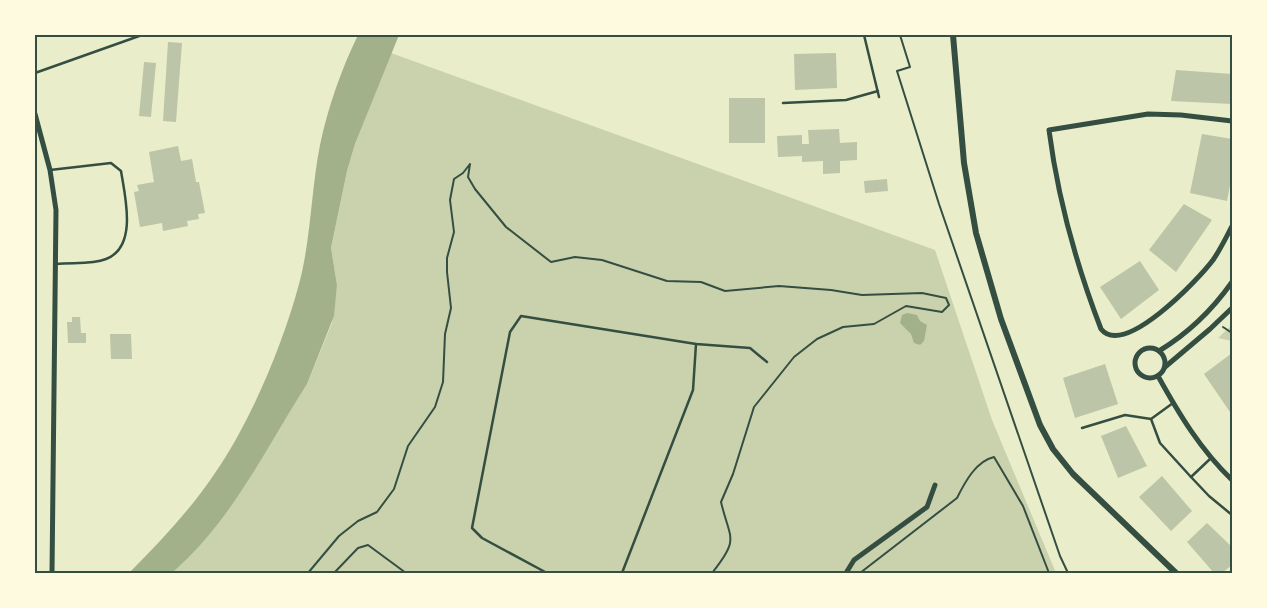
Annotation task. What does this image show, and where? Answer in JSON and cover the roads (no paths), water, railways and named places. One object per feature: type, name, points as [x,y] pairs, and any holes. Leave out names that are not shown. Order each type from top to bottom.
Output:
[{"type":"street","points":[[953,35],[964,164],[976,233],[1001,319],[1040,425],[1052,449],[1073,474],[1176,573]]},
{"type":"street","points":[[35,114],[50,170],[56,210],[52,573]]},
{"type":"street","points":[[1232,121],[1148,114],[1049,130],[1056,180],[1068,232],[1101,329],[1108,336],[1118,336],[1147,322],[1184,293],[1214,259],[1232,226]]},
{"type":"street","points":[[1159,351],[1176,340],[1204,315],[1232,282]]},
{"type":"street","points":[[1165,366],[1165,360],[1159,351],[1148,348],[1138,354],[1135,360],[1135,366],[1141,375],[1146,378],[1158,376],[1165,366],[1232,308]]},
{"type":"street","points":[[1158,376],[1173,403],[1210,459],[1232,480]]},
{"type":"street","points":[[846,573],[854,560],[927,507],[935,484]]},
{"type":"lane","points":[[35,73],[142,35]]},
{"type":"lane","points":[[864,35],[880,96]]},
{"type":"lane","points":[[783,102],[846,100],[878,91]]},
{"type":"lane","points":[[50,170],[111,163],[121,171],[126,201],[124,240],[113,255],[106,259],[94,261],[56,264]]},
{"type":"lane","points":[[547,573],[482,538],[472,528],[510,332],[522,316],[696,344],[750,348],[766,362]]},
{"type":"lane","points":[[622,573],[693,390],[696,344]]},
{"type":"lane","points":[[1082,428],[1125,415],[1151,419],[1173,403]]},
{"type":"lane","points":[[1151,419],[1160,443],[1209,496],[1232,514]]},
{"type":"lane","points":[[1191,477],[1210,459]]}]
